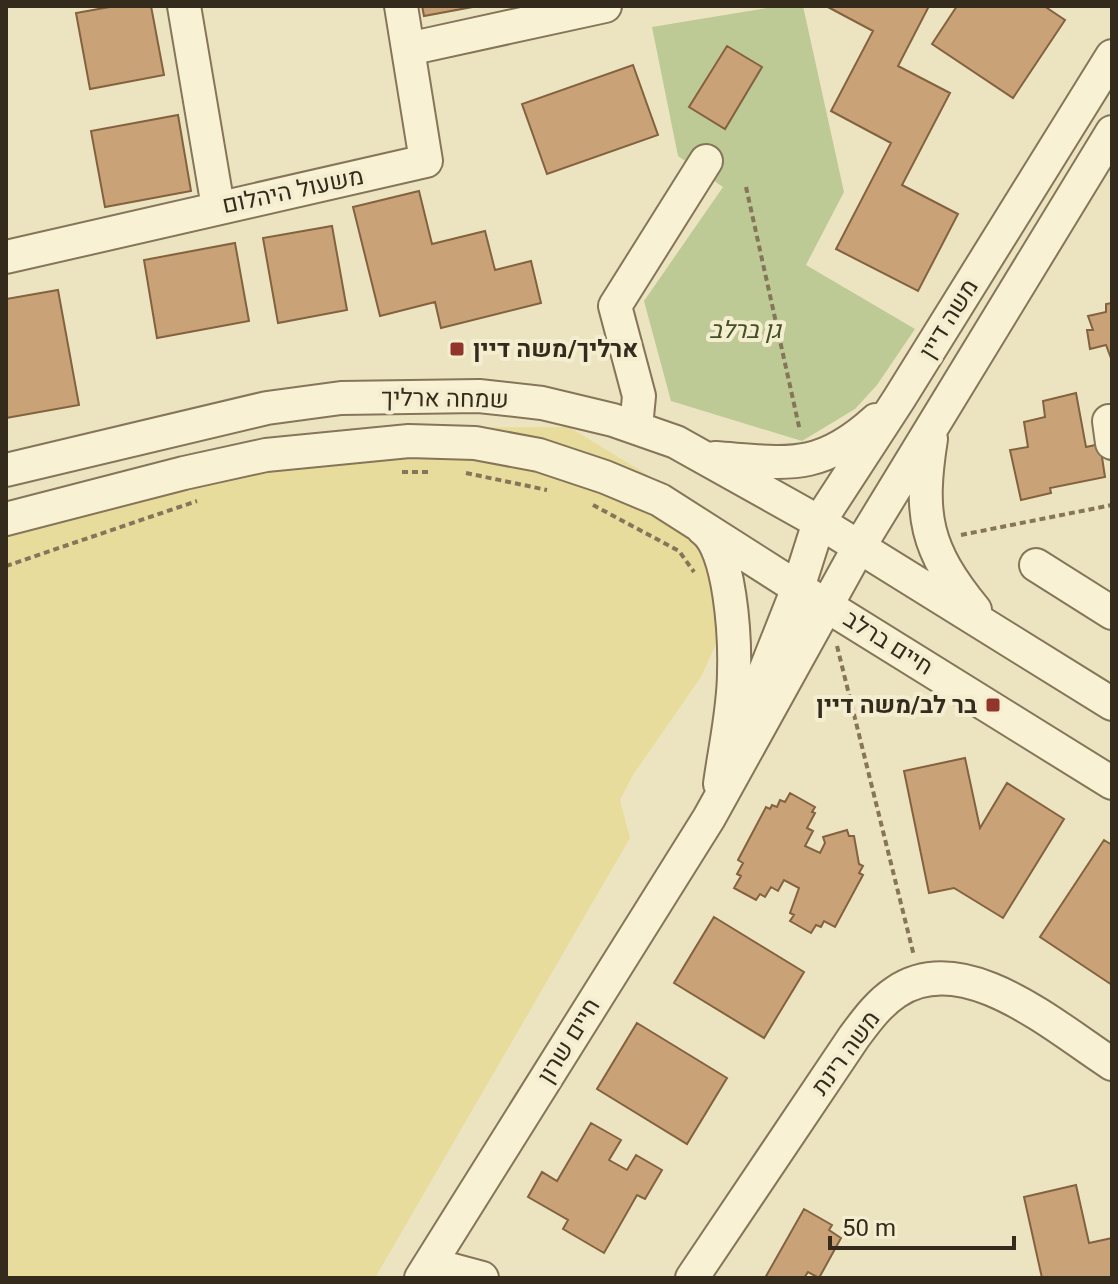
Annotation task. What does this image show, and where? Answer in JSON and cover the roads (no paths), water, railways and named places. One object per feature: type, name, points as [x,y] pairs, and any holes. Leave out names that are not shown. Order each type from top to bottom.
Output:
[{"type":"street","points":[[184,6],[218,207]]},
{"type":"street","name":"משעול היהלום","points":[[6,257],[426,161],[401,6]]},
{"type":"street","points":[[408,49],[605,6]]},
{"type":"street","name":"משה דיין","points":[[798,588],[819,522],[1112,56]]},
{"type":"street","name":"משה דיין","points":[[827,605],[934,421],[1112,132]]},
{"type":"street","points":[[636,427],[639,396],[615,306],[706,161]]},
{"type":"street","name":"שמחה ארליך","points":[[6,470],[267,408],[341,398],[479,396],[542,403],[636,427],[676,442],[859,547]]},
{"type":"street","points":[[705,457],[784,463],[816,459],[857,438],[899,399]]},
{"type":"street","points":[[934,421],[925,476],[925,512],[931,540],[951,581],[987,625]]},
{"type":"street","points":[[1112,421],[1109,421],[1112,443]]},
{"type":"street","name":"שמחה ארליך","points":[[6,519],[266,455],[409,441],[475,443],[539,455],[660,500],[827,605]]},
{"type":"street","points":[[660,500],[710,534],[728,584],[735,674],[720,784]]},
{"type":"street","points":[[859,547],[1112,704]]},
{"type":"street","points":[[1036,565],[1112,613]]},
{"type":"street","name":"חיים שרון","points":[[709,818],[798,588]]},
{"type":"street","name":"חיים שרון","points":[[482,1278],[431,1273],[709,818],[827,605]]},
{"type":"street","name":"חיים ברלב","points":[[827,605],[1112,783]]},
{"type":"street","name":"משה רינת","points":[[692,1278],[868,1018],[897,991],[921,981],[945,978],[996,991],[1112,1064]]},
{"type":"place","name":"ארליך/משה דיין","points":[[457,349]]},
{"type":"place","name":"בר לב/משה דיין","points":[[993,705]]},
{"type":"park label","name":"גן ברלב","points":[[745,330]]}]
